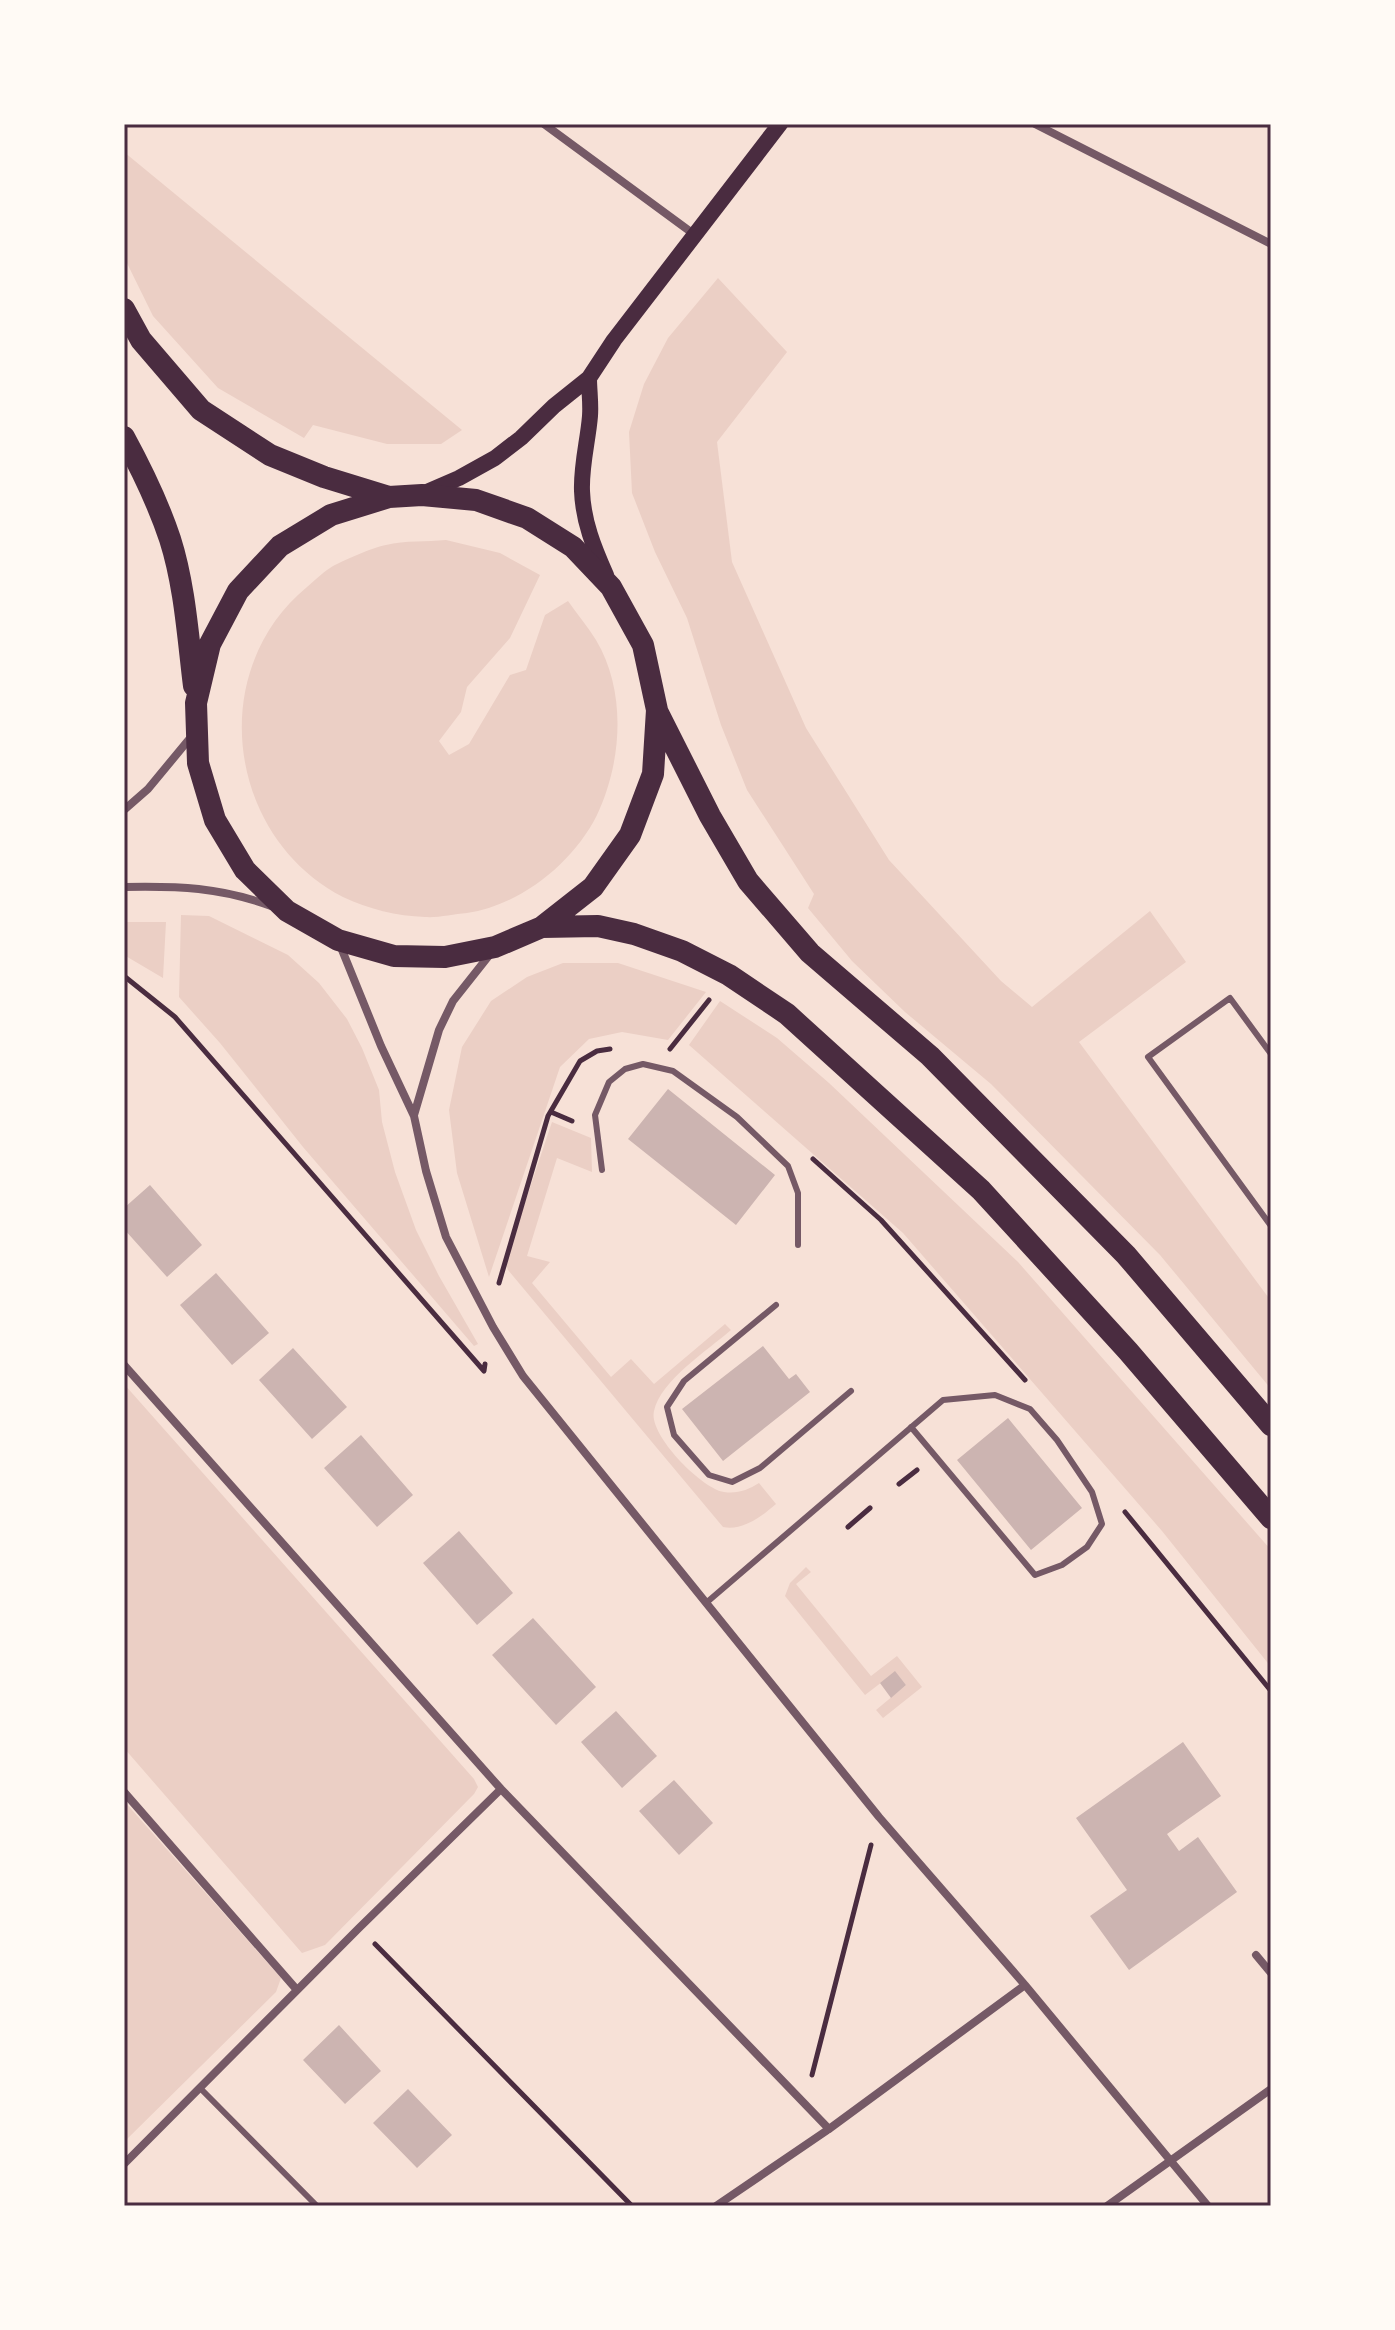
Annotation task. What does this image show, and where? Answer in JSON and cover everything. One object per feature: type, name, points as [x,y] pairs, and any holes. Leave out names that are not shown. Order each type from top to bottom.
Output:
[{"type":"highway","points":[[124,309],[141,340],[201,410],[270,455],[324,477],[389,497]]},
{"type":"highway","points":[[124,437],[148,480],[171,541],[183,602],[196,703],[198,763],[215,820],[245,870],[287,911],[338,940],[394,956],[445,957],[495,947],[542,927],[593,887],[630,835],[653,774],[657,710]]},
{"type":"highway","points":[[196,703],[210,644],[238,591],[280,546],[331,515],[389,497],[422,495],[476,500],[527,518],[573,547],[611,587],[643,645],[657,710],[710,816],[748,881],[810,953],[930,1056],[1126,1255],[1271,1425]]},
{"type":"highway","points":[[542,927],[598,926],[634,934],[682,951],[729,975],[787,1014],[981,1190],[1128,1351],[1271,1518]]},
{"type":"main road","points":[[422,495],[495,458],[589,378],[614,340],[780,124]]},
{"type":"main road","points":[[589,378],[590,415],[582,490],[593,546],[611,587]]},
{"type":"street","points":[[544,124],[695,235]]},
{"type":"street","points":[[1035,124],[1271,244]]},
{"type":"street","points":[[124,810],[148,789],[197,730]]},
{"type":"street","points":[[124,887],[214,890],[287,911]]},
{"type":"street","points":[[338,940],[381,1046],[414,1116],[426,1171],[446,1237],[493,1327],[523,1376],[879,1817],[1025,1985],[1208,2206]]},
{"type":"street","points":[[414,1116],[439,1030],[453,1001],[495,947]]},
{"type":"street","points":[[124,1365],[501,1789],[829,2129]]},
{"type":"street","points":[[124,2164],[501,1789]]},
{"type":"street","points":[[124,1792],[297,1990]]},
{"type":"street","points":[[1256,1955],[1271,1973]]},
{"type":"street","points":[[716,2206],[829,2129],[1025,1985]]},
{"type":"street","points":[[1107,2206],[1271,2089]]},
{"type":"lane","points":[[1271,1054],[1230,998],[1148,1057],[1271,1226]]},
{"type":"lane","points":[[602,1170],[595,1115],[609,1082],[625,1069],[643,1064],[673,1071],[737,1117],[788,1166],[798,1193],[798,1245]]},
{"type":"lane","points":[[776,1305],[684,1381],[667,1407],[674,1435],[709,1475],[732,1482],[760,1468],[851,1391]]},
{"type":"lane","points":[[706,1603],[911,1427],[943,1400],[995,1395],[1030,1409],[1057,1440],[1092,1492],[1102,1524],[1087,1547],[1062,1565],[1035,1575],[911,1427]]},
{"type":"lane","points":[[201,2089],[317,2206]]},
{"type":"path","points":[[664,1056],[729,975]]},
{"type":"path","points":[[124,976],[175,1017],[484,1371],[499,1281],[551,1112],[580,1061],[597,1051],[619,1047]]},
{"type":"path","points":[[551,1112],[580,1125]]},
{"type":"path","points":[[807,1155],[881,1220],[1027,1382]]},
{"type":"path","points":[[899,1484],[918,1469]]},
{"type":"path","points":[[1117,1502],[1271,1691]]},
{"type":"path","points":[[848,1527],[870,1508]]},
{"type":"path","points":[[792,2091],[813,2074],[862,1872],[879,1817]]},
{"type":"path","points":[[359,1928],[632,2206]]},
{"type":"shaded area","points":[[124,152],[462,430],[441,444],[387,444],[313,425],[304,438],[218,388],[153,316],[124,257]]},
{"type":"shaded area","points":[[718,278],[787,352],[717,442],[732,562],[806,728],[889,860],[1001,981],[1032,1007],[1150,911],[1186,962],[1079,1042],[1271,1301],[1271,1389],[1160,1255],[991,1084],[905,1012],[852,961],[808,908],[814,894],[747,790],[721,725],[687,618],[655,552],[632,493],[629,432],[644,384],[668,338]]},
{"type":"shaded area","points":[[446,540],[500,553],[540,575],[510,638],[467,687],[461,712],[439,741],[449,755],[469,744],[510,675],[526,670],[545,615],[568,601],[596,640],[606,660],[617,704],[618,727],[612,773],[597,815],[587,833],[560,865],[526,891],[487,908],[440,916],[414,916],[373,908],[343,897],[304,870],[274,835],[254,795],[243,751],[243,706],[253,662],[275,622],[321,575],[342,562],[381,546]]},
{"type":"shaded area","points":[[181,915],[209,916],[288,955],[319,983],[347,1019],[379,1090],[382,1122],[395,1172],[416,1230],[478,1344],[474,1346],[179,997]]},
{"type":"shaded area","points":[[124,922],[166,922],[163,978],[124,955]]},
{"type":"shaded area","points":[[563,963],[618,963],[706,992],[668,1040],[622,1032],[589,1039],[560,1067],[489,1277],[457,1173],[449,1110],[462,1047],[491,1001],[527,977]]},
{"type":"shaded area","points":[[720,1001],[777,1038],[829,1083],[1018,1262],[1271,1550],[1271,1667],[1162,1531],[903,1233],[689,1045]]},
{"type":"shaded area","points":[[552,1122],[591,1138],[592,1172],[557,1158],[527,1256],[550,1262],[532,1283],[611,1377],[631,1359],[654,1384],[725,1324],[731,1330],[675,1377],[658,1399],[654,1421],[678,1459],[714,1488],[733,1492],[759,1483],[776,1504],[752,1522],[738,1527],[723,1527],[508,1270],[505,1262]]},
{"type":"shaded area","points":[[124,1384],[478,1787],[325,1945],[302,1953],[124,1748]]},
{"type":"shaded area","points":[[806,1567],[811,1572],[796,1584],[871,1676],[897,1656],[922,1687],[883,1718],[876,1710],[906,1685],[895,1672],[865,1695],[785,1596],[790,1583]]},
{"type":"shaded area","points":[[124,1801],[281,1978],[276,1992],[124,2142]]},
{"type":"building","points":[[668,1089],[775,1175],[736,1225],[628,1139]]},
{"type":"building","points":[[150,1185],[202,1245],[167,1277],[124,1229],[124,1208]]},
{"type":"building","points":[[216,1273],[269,1333],[232,1365],[180,1305]]},
{"type":"building","points":[[763,1346],[789,1379],[796,1374],[810,1392],[723,1461],[682,1409]]},
{"type":"building","points":[[293,1348],[347,1407],[312,1439],[259,1380]]},
{"type":"building","points":[[1008,1418],[1082,1508],[1031,1550],[957,1460]]},
{"type":"building","points":[[361,1435],[413,1495],[377,1527],[324,1468]]},
{"type":"building","points":[[459,1531],[513,1593],[477,1625],[423,1563]]},
{"type":"building","points":[[533,1618],[596,1687],[556,1725],[492,1655]]},
{"type":"building","points":[[895,1671],[906,1685],[891,1698],[880,1683]]},
{"type":"building","points":[[616,1711],[657,1756],[622,1788],[581,1742]]},
{"type":"building","points":[[1183,1742],[1221,1796],[1167,1834],[1179,1851],[1198,1837],[1237,1892],[1129,1970],[1090,1916],[1127,1890],[1076,1818]]},
{"type":"building","points":[[674,1780],[713,1823],[679,1855],[639,1811]]},
{"type":"building","points":[[339,2025],[381,2071],[345,2104],[303,2060]]},
{"type":"building","points":[[408,2089],[452,2135],[417,2168],[373,2123]]}]
